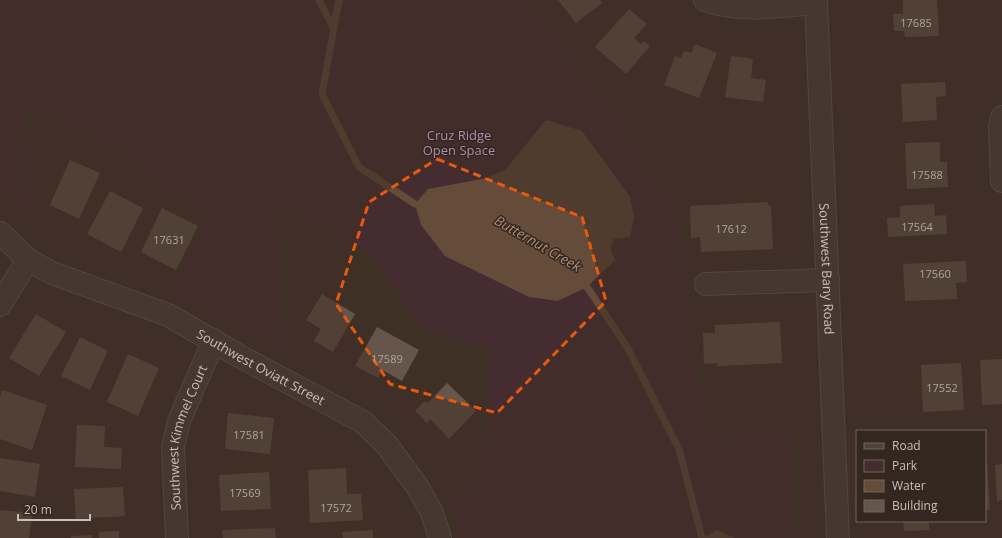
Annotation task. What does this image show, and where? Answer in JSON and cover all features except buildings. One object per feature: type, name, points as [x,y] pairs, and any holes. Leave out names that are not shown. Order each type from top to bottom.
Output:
[{"type":"street","points":[[706,0],[716,4],[743,8],[816,1]]},
{"type":"street","name":"Southwest Bany Road","points":[[816,1],[838,538]]},
{"type":"street","points":[[1002,117],[1000,127],[1002,181]]},
{"type":"street","name":"Southwest Oviatt Street","points":[[0,233],[28,260],[52,272],[168,315],[242,357],[363,422],[386,444],[409,474],[432,513],[440,538]]},
{"type":"street","points":[[0,305],[28,260]]},
{"type":"street","points":[[706,284],[828,280]]},
{"type":"street","name":"Southwest Kimmel Court","points":[[177,538],[173,447],[179,421],[214,340]]},
{"type":"highlighted area","points":[[437,159],[582,217],[606,301],[497,413],[390,384],[336,304],[369,202]]},
{"type":"green space","name":"Cruz Ridge Open Space","points":[[0,0],[518,0],[557,37],[625,125],[681,220],[692,360],[713,436],[791,433],[795,538],[459,538],[453,514],[445,496],[481,480],[491,349],[422,328],[372,254],[276,201],[284,355],[198,308],[169,294],[210,211],[157,186],[131,160],[25,107],[31,227],[18,215],[0,192]]},
{"type":"water","points":[[546,120],[582,131],[630,197],[634,218],[630,237],[614,239],[610,248],[615,260],[587,287],[558,301],[529,297],[445,256],[421,225],[415,204],[428,189],[487,178],[506,169]]},
{"type":"water","points":[[717,530],[735,538],[702,538]]},
{"type":"waterway","points":[[319,0],[334,29]]},
{"type":"waterway","name":"Butternut Creek","points":[[339,0],[322,94],[359,167],[415,204],[424,207]]},
{"type":"waterway","name":"Butternut Creek","points":[[579,283],[587,287],[627,347],[679,449],[702,538]]}]
